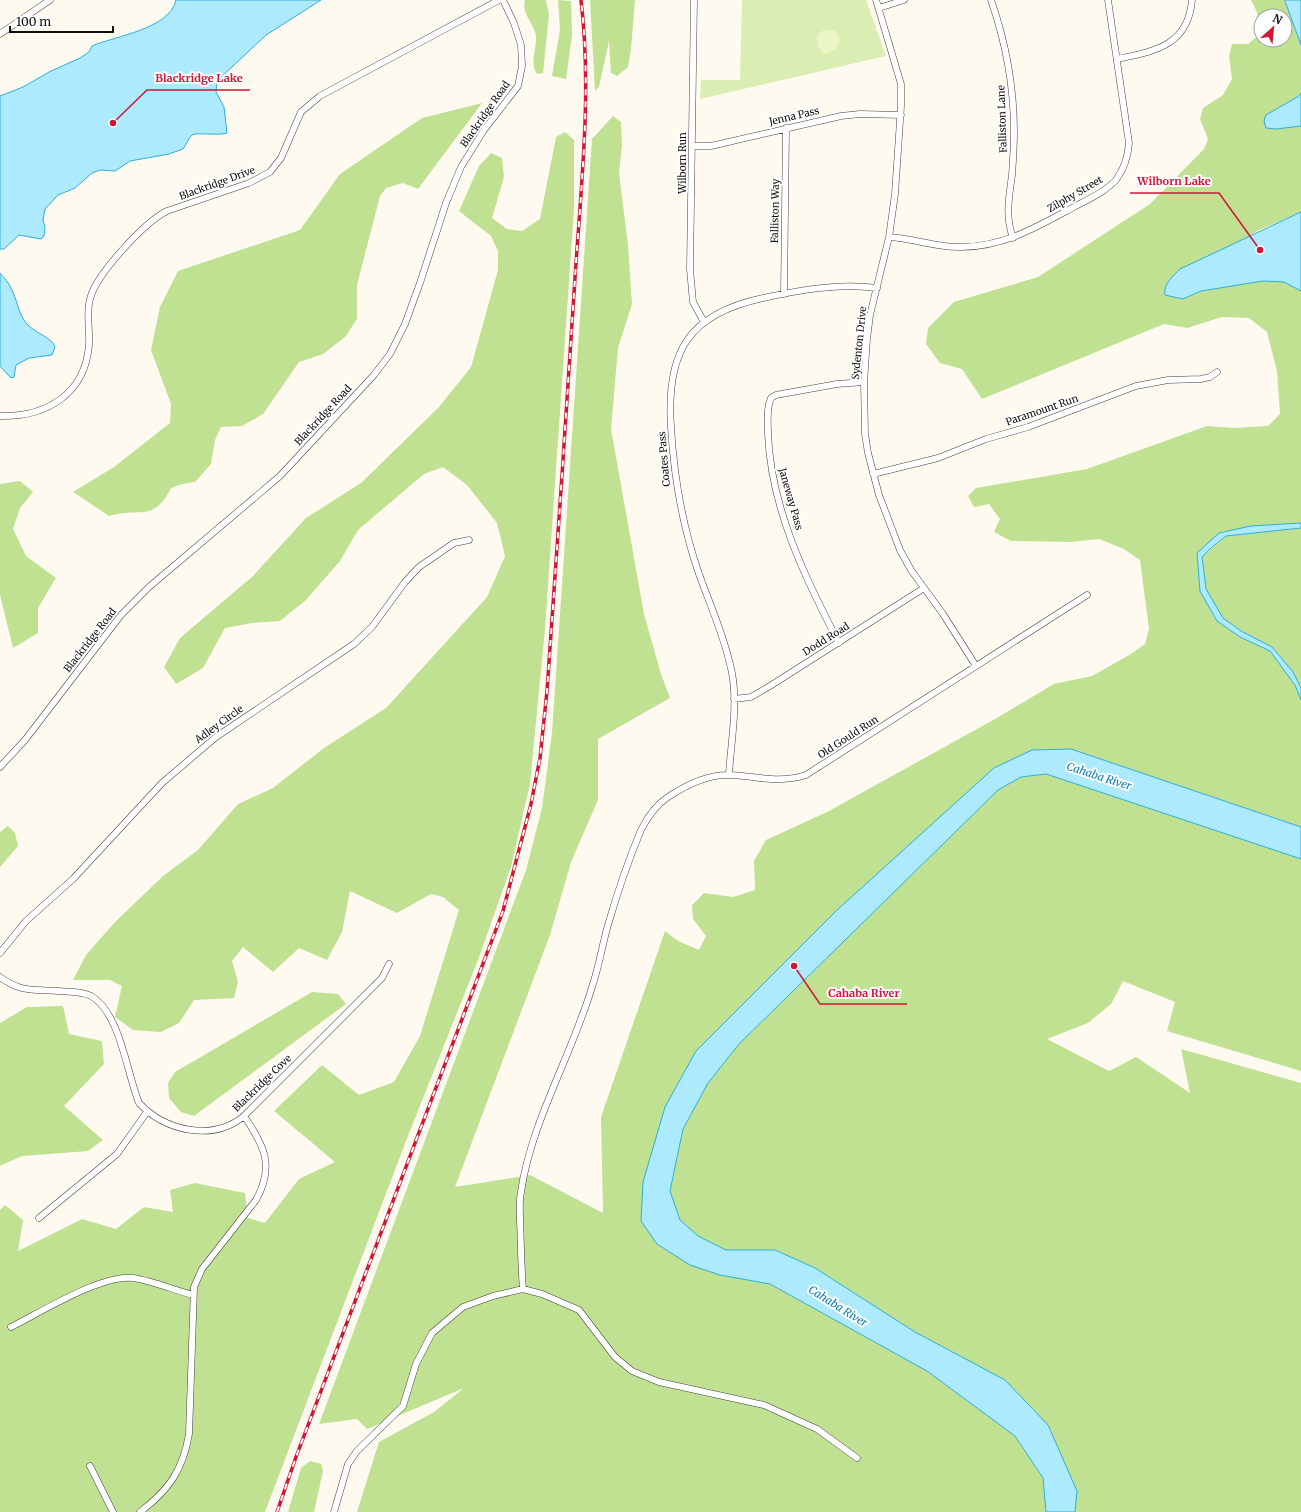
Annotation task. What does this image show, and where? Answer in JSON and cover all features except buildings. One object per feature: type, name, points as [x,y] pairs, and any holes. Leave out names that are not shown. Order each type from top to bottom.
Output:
[{"type":"street","points":[[0,34],[50,0]]},
{"type":"street","name":"Blackridge Drive","points":[[0,416],[36,412],[56,404],[73,387],[81,376],[88,355],[88,309],[93,289],[105,270],[154,219],[167,211],[261,178],[275,167],[282,158],[301,112],[320,96],[499,0]]},
{"type":"street","name":"Blackridge Road","points":[[0,767],[25,740],[121,615],[149,587],[280,476],[374,375],[390,354],[405,324],[446,203],[461,167],[484,130],[518,86],[522,66],[522,45],[503,0]]},
{"type":"street","name":"Wilborn Run","points":[[694,0],[691,286],[693,302],[704,322]]},
{"type":"street","name":"Sydenton Drive","points":[[876,0],[901,84],[901,115],[895,194],[889,237],[867,339],[864,382],[865,434],[873,474],[888,522],[900,550],[976,666]]},
{"type":"street","points":[[879,8],[904,0]]},
{"type":"street","name":"Falliston Lane","points":[[991,0],[1007,56],[1011,86],[1013,150],[1007,208],[1009,225],[1013,238]]},
{"type":"street","name":"Zilphy Street","points":[[889,237],[947,247],[962,247],[1000,242],[1032,230],[1104,190],[1121,172],[1127,158],[1129,143],[1108,0]]},
{"type":"street","points":[[1117,59],[1160,49],[1173,41],[1186,25],[1192,0]]},
{"type":"street","name":"Jenna Pass","points":[[692,146],[711,146],[840,116],[860,114],[901,115]]},
{"type":"street","name":"Falliston Way","points":[[784,294],[786,128]]},
{"type":"street","name":"Coates Pass","points":[[729,774],[734,699],[732,675],[725,646],[689,542],[675,486],[670,412],[672,377],[677,359],[685,344],[704,322],[730,307],[784,294],[850,286],[877,288]]},
{"type":"street","name":"Paramount Run","points":[[873,474],[938,458],[986,439],[1028,427],[1136,386],[1156,382],[1201,379],[1210,377],[1217,372]]},
{"type":"street","name":"Janeway Pass","points":[[839,643],[808,580],[782,512],[771,466],[767,412],[771,398],[776,395],[837,384],[864,382]]},
{"type":"street","name":"Adley Circle","points":[[0,953],[26,921],[73,880],[162,783],[194,754],[216,737],[354,644],[372,627],[405,582],[419,567],[454,543],[469,540]]},
{"type":"street","name":"Dodd Road","points":[[734,699],[751,697],[839,643],[924,588]]},
{"type":"street","name":"Old Gould Run","points":[[523,1290],[520,1194],[527,1160],[592,988],[608,925],[628,864],[645,822],[666,798],[696,781],[729,774],[759,779],[777,780],[797,778],[806,775],[1088,595]]},
{"type":"street","name":"Blackridge Cove","points":[[0,977],[11,985],[28,991],[76,992],[91,996],[99,1002],[106,1010],[120,1037],[139,1103],[147,1112],[161,1121],[195,1130],[223,1128],[244,1116],[382,978],[389,964]]},
{"type":"street","points":[[39,1218],[117,1154],[147,1112]]},
{"type":"street","points":[[140,1512],[155,1501],[170,1485],[186,1453],[190,1434],[194,1287],[202,1269],[256,1200],[261,1191],[266,1167],[264,1155],[259,1139],[244,1116]]},
{"type":"street","points":[[11,1327],[96,1284],[113,1279],[133,1278],[193,1295]]},
{"type":"street","points":[[334,1512],[348,1464],[357,1452],[403,1406],[416,1364],[432,1333],[444,1321],[463,1307],[493,1296],[523,1290],[542,1294],[579,1310],[615,1357],[632,1371],[658,1382],[764,1404],[817,1429],[858,1458]]},
{"type":"street","points":[[90,1466],[113,1512]]},
{"type":"green space","points":[[525,0],[546,0],[549,15],[543,73],[537,74],[535,70],[533,61],[536,36],[526,14],[524,5]]},
{"type":"green space","points":[[558,0],[571,1],[572,35],[566,79],[552,76],[560,30]]},
{"type":"green space","points":[[590,0],[635,0],[628,67],[617,76],[611,73],[609,41],[599,87],[595,91]]},
{"type":"green space","points":[[742,0],[866,0],[886,56],[700,99],[701,80],[740,80]]},
{"type":"green space","points":[[1251,0],[1285,0],[1288,8],[1255,8]]},
{"type":"green space","points":[[1293,22],[1301,45],[1301,93],[1266,128],[1276,129],[1301,126],[1301,212],[1257,231],[1165,295],[1183,299],[1201,291],[1263,281],[1284,282],[1301,291],[1301,523],[1251,526],[1219,533],[1197,554],[1200,591],[1217,621],[1240,637],[1270,651],[1295,685],[1301,700],[1301,827],[1071,749],[1032,750],[696,1051],[643,1182],[720,1275],[770,1284],[927,1371],[1015,1436],[1043,1478],[1046,1512],[357,1512],[379,1442],[434,1412],[464,1388],[367,1429],[357,1419],[319,1424],[526,870],[542,808],[552,733],[592,139],[613,116],[621,122],[622,145],[619,173],[628,245],[632,304],[618,348],[611,429],[644,614],[661,674],[670,698],[598,739],[598,800],[571,862],[550,935],[455,1187],[530,1175],[603,1213],[601,1117],[665,931],[678,941],[699,950],[706,936],[693,919],[692,905],[704,893],[733,897],[755,890],[754,861],[766,840],[827,812],[995,719],[1054,684],[1092,676],[1131,654],[1145,644],[1149,629],[1140,560],[1124,549],[1099,539],[1071,542],[1011,541],[994,532],[1000,519],[989,504],[974,507],[968,496],[976,488],[1087,469],[1207,426],[1234,428],[1268,426],[1280,414],[1277,371],[1267,332],[1249,318],[1222,317],[1187,328],[1164,324],[982,399],[962,369],[940,363],[926,344],[928,328],[954,302],[1038,277],[1150,204],[1204,149],[1208,139],[1200,119],[1203,108],[1223,95],[1232,79],[1229,56],[1232,44],[1248,44],[1253,40],[1253,48],[1293,48]]},
{"type":"green space","points":[[824,30],[835,30],[840,40],[837,49],[825,54],[822,52],[817,43],[818,36]]},
{"type":"green space","points":[[482,103],[418,189],[403,183],[386,188],[380,196],[357,285],[357,319],[345,337],[323,354],[299,362],[263,414],[242,426],[221,427],[215,440],[211,464],[195,482],[182,484],[171,488],[165,499],[152,510],[109,516],[73,492],[114,467],[170,423],[171,404],[151,350],[160,307],[178,271],[300,230],[340,174],[422,118]]},
{"type":"green space","points":[[565,132],[574,140],[574,209],[545,629],[530,784],[511,867],[478,960],[406,1141],[265,1512],[0,1512],[0,1210],[5,1205],[23,1220],[18,1251],[82,1219],[116,1229],[144,1207],[173,1212],[170,1190],[195,1183],[245,1193],[248,1218],[265,1223],[299,1179],[335,1162],[274,1111],[322,1065],[359,1095],[394,1082],[420,1036],[459,910],[443,897],[431,894],[397,913],[350,891],[342,932],[327,960],[299,948],[273,972],[243,947],[232,961],[238,982],[234,998],[194,1000],[179,1023],[161,1032],[133,1030],[115,1017],[122,986],[110,980],[73,980],[86,955],[115,922],[163,876],[198,850],[238,804],[273,788],[324,748],[386,708],[487,597],[505,556],[497,523],[467,485],[443,467],[424,474],[358,530],[340,561],[305,601],[280,621],[252,623],[225,628],[203,668],[176,684],[164,667],[180,638],[252,577],[306,518],[361,483],[439,407],[471,367],[498,270],[498,251],[491,236],[459,211],[479,166],[491,153],[502,158],[504,177],[492,218],[507,229],[522,231],[540,219],[556,137]]},
{"type":"green space","points":[[20,481],[33,492],[20,508],[13,529],[26,556],[56,578],[38,608],[38,633],[13,648],[0,595],[0,484]]},
{"type":"green space","points":[[1301,528],[1301,688],[1293,672],[1272,647],[1241,631],[1223,618],[1206,589],[1202,557],[1226,536]]},
{"type":"green space","points":[[1046,774],[1301,859],[1301,1071],[1167,1031],[1175,1002],[1123,981],[1111,1004],[1088,1023],[1047,1039],[1109,1071],[1136,1057],[1190,1093],[1181,1049],[1301,1083],[1301,1512],[1075,1512],[1077,1491],[1005,1380],[915,1332],[815,1268],[775,1250],[726,1250],[698,1236],[680,1220],[670,1191],[683,1129],[708,1083],[739,1044],[998,790],[1021,777]]},
{"type":"green space","points":[[8,826],[15,833],[18,846],[0,867],[0,832]]},
{"type":"green space","points":[[312,992],[338,994],[346,1004],[194,1116],[181,1112],[169,1098],[168,1083],[175,1072]]},
{"type":"green space","points":[[63,1006],[69,1034],[102,1041],[104,1064],[64,1106],[103,1140],[88,1151],[22,1156],[0,1166],[0,1023],[27,1007]]},
{"type":"green space","points":[[310,1461],[321,1464],[323,1471],[314,1512],[288,1512],[301,1468]]},
{"type":"water","points":[[176,0],[321,0],[266,35],[217,81],[216,92],[224,107],[227,133],[194,134],[183,149],[169,154],[130,161],[115,171],[100,170],[92,173],[75,188],[58,195],[45,209],[43,220],[45,227],[44,236],[41,239],[19,235],[4,249],[0,249],[0,96],[23,87],[49,72],[80,58],[89,52],[92,46],[153,25],[164,18],[172,10]]},
{"type":"water","points":[[1301,0],[1301,45],[1293,23],[1293,8],[1288,8],[1285,1]]},
{"type":"water","points":[[1301,93],[1301,126],[1276,129],[1266,128],[1264,121],[1266,115],[1299,96]]},
{"type":"water","points":[[1301,212],[1301,291],[1284,282],[1263,281],[1201,291],[1183,299],[1165,295],[1167,284],[1180,269]]},
{"type":"water","points":[[0,273],[8,282],[21,315],[26,323],[51,341],[55,347],[52,355],[29,358],[16,365],[14,377],[11,378],[0,366]]},
{"type":"water","points":[[1301,523],[1301,528],[1226,536],[1202,557],[1206,589],[1223,618],[1241,631],[1272,647],[1293,672],[1301,688],[1301,700],[1295,685],[1270,651],[1240,637],[1217,621],[1200,591],[1197,553],[1219,533],[1251,526]]},
{"type":"water","points":[[1071,749],[1301,827],[1301,859],[1046,774],[1021,777],[998,790],[739,1044],[708,1083],[683,1129],[670,1191],[680,1220],[698,1236],[726,1250],[775,1250],[815,1268],[915,1332],[1005,1380],[1048,1425],[1077,1491],[1075,1512],[1046,1512],[1043,1478],[1015,1436],[927,1371],[770,1284],[720,1275],[690,1265],[657,1244],[641,1221],[643,1182],[665,1107],[696,1051],[836,911],[994,768],[1032,750]]},
{"type":"railway","points":[[277,1512],[296,1457],[503,911],[531,804],[540,758],[547,691],[582,174],[586,104],[586,69],[581,0]]},
{"type":"place","name":"Blackridge Lake","points":[[113,123]]},
{"type":"place","name":"Wilborn Lake","points":[[1260,250]]},
{"type":"place","name":"Cahaba River","points":[[794,966]]}]
